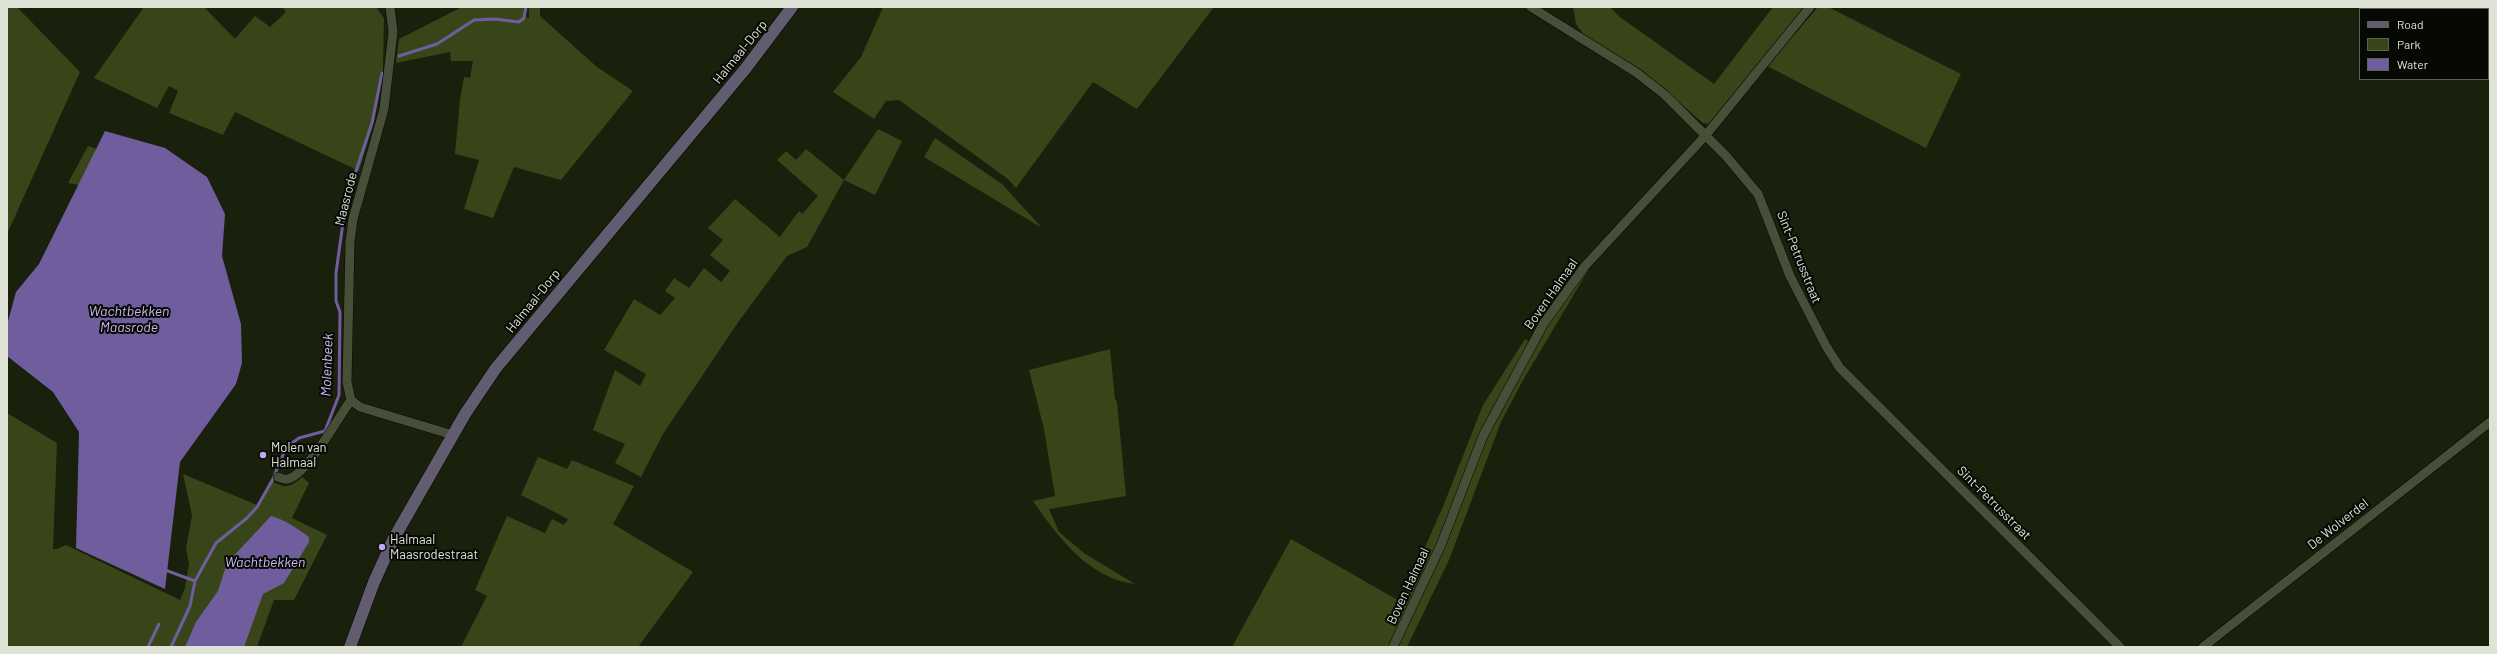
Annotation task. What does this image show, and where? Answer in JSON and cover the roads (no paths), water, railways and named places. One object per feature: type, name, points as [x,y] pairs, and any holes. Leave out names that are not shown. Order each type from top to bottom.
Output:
[{"type":"street","name":"Maasrode","points":[[351,400],[347,382],[350,242],[353,220],[384,109],[393,32],[390,7]]},
{"type":"street","name":"Halmaal-Dorp","points":[[350,647],[374,582],[394,538],[453,436],[496,368],[746,68],[792,7]]},
{"type":"street","name":"Sint-Petrusstraat","points":[[1531,7],[1637,73],[1665,95],[1706,135],[1758,194],[1790,276],[1826,346],[1840,368],[2120,647]]},
{"type":"street","name":"Boven Halmaal","points":[[1393,647],[1442,545],[1483,436],[1544,323],[1570,285],[1609,238],[1706,135],[1810,7]]},
{"type":"street","points":[[278,477],[287,480],[292,478],[316,453],[329,437],[351,400],[360,407],[453,436]]},
{"type":"street","name":"De Wolverdel","points":[[2203,647],[2490,422]]},
{"type":"water","name":"Wachtbekken Maasrode","points":[[105,131],[165,148],[207,177],[225,214],[222,256],[241,324],[242,363],[236,384],[180,462],[165,589],[76,548],[79,432],[53,392],[7,356],[7,325],[16,292],[39,264]]},
{"type":"water","name":"Wachtbekken","points":[[271,516],[286,522],[309,537],[309,542],[284,583],[263,594],[244,647],[185,647],[196,622],[218,591],[227,563]]},
{"type":"waterway","name":"Molenbeek","points":[[399,56],[437,44],[474,20],[495,19],[519,22],[524,18],[526,7]]},
{"type":"waterway","name":"Molenbeek","points":[[171,647],[190,606],[195,581],[216,543],[247,518],[257,507],[272,481],[285,450],[299,438],[325,431],[339,395],[340,312],[336,301],[336,273],[346,201],[372,123],[382,73]]},
{"type":"waterway","points":[[165,570],[195,581]]},
{"type":"waterway","points":[[148,647],[159,624]]},
{"type":"place","name":"Molen van Halmaal","points":[[263,455]]},
{"type":"place","name":"Halmaal Maasrodestraat","points":[[382,547]]}]
